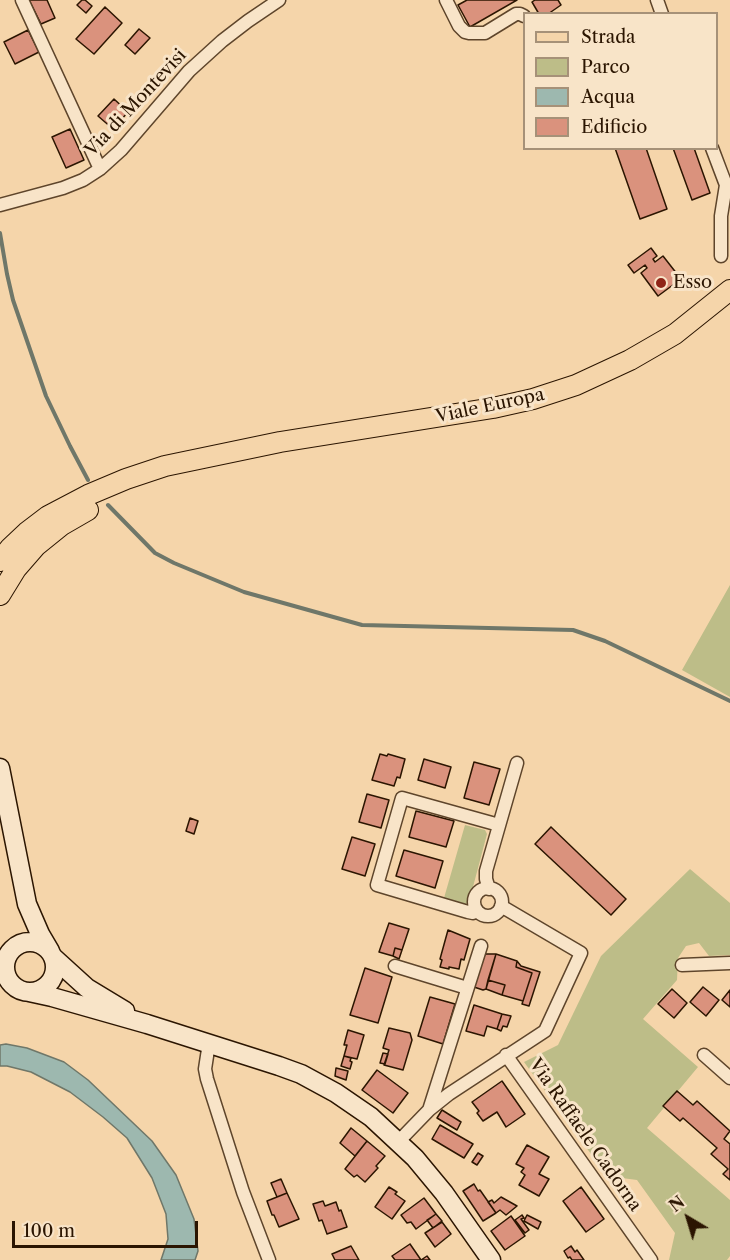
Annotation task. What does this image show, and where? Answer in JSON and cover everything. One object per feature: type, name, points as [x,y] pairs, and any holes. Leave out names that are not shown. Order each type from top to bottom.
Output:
[{"type":"main road","name":"Viale Europa","points":[[0,561],[18,540],[64,507],[126,479],[165,466],[305,438],[494,408],[561,390],[597,376],[644,353],[684,328],[730,290]]},
{"type":"main road","name":"Viale Europa","points":[[0,595],[16,569],[36,546],[73,517],[116,497],[224,454]]},
{"type":"street","points":[[22,0],[100,169]]},
{"type":"street","name":"Via di Montevisi","points":[[3,204],[63,188],[83,180],[100,169],[129,142],[189,71],[222,41],[279,0]]},
{"type":"street","points":[[446,0],[459,26],[469,33],[485,33],[516,14],[523,15]]},
{"type":"street","points":[[713,150],[726,185],[721,216],[721,256]]},
{"type":"street","points":[[721,216],[730,228]]},
{"type":"street","points":[[489,889],[486,871],[517,763]]},
{"type":"street","points":[[0,768],[27,904],[56,966],[51,982],[45,988],[25,992],[14,987],[9,980],[5,964],[6,956],[18,942],[23,930],[27,904]]},
{"type":"street","points":[[477,911],[475,900],[481,891],[489,889],[501,896],[501,906],[496,913],[486,916],[477,911],[468,912],[377,885],[402,798],[499,825]]},
{"type":"street","points":[[501,906],[581,952],[545,1030],[506,1055]]},
{"type":"street","points":[[6,956],[19,945],[27,942],[43,945],[87,988],[147,1024]]},
{"type":"street","points":[[429,1110],[481,946]]},
{"type":"street","points":[[682,965],[730,963]]},
{"type":"street","points":[[395,966],[467,988]]},
{"type":"street","points":[[0,986],[52,997],[209,1043],[301,1074],[336,1093],[371,1117],[422,1165],[491,1260]]},
{"type":"street","points":[[209,1043],[207,1078],[243,1192],[269,1260]]},
{"type":"street","name":"Via Raffaele Cadorna","points":[[399,1141],[429,1110],[506,1055],[651,1260]]},
{"type":"street","points":[[704,1055],[730,1078]]},
{"type":"green space","points":[[730,585],[730,697],[682,670]]},
{"type":"green space","points":[[465,825],[485,830],[487,834],[469,902],[464,905],[444,898]]},
{"type":"green space","points":[[690,869],[730,903],[730,955],[709,956],[699,943],[686,946],[678,958],[677,980],[643,1019],[698,1067],[647,1128],[730,1200],[730,1256],[727,1260],[669,1260],[675,1233],[637,1180],[607,1176],[524,1062],[558,1045],[601,956]]},
{"type":"water","points":[[0,1045],[27,1048],[64,1062],[88,1080],[152,1141],[176,1175],[194,1219],[198,1251],[195,1260],[161,1260],[168,1239],[166,1214],[152,1178],[127,1138],[70,1092],[31,1072],[0,1066]]},
{"type":"building","points":[[29,0],[47,0],[55,18],[41,24]]},
{"type":"building","points":[[82,0],[92,6],[86,13],[77,5]]},
{"type":"building","points":[[467,0],[517,0],[470,27],[458,5]]},
{"type":"building","points":[[558,0],[561,5],[551,12],[538,12],[532,2]]},
{"type":"building","points":[[105,7],[122,23],[94,54],[76,39]]},
{"type":"building","points":[[139,29],[150,38],[135,54],[125,45]]},
{"type":"building","points":[[28,30],[39,52],[15,64],[4,42]]},
{"type":"building","points":[[114,99],[128,112],[113,129],[98,116]]},
{"type":"building","points":[[70,129],[84,160],[66,168],[52,137]]},
{"type":"building","points":[[616,150],[647,150],[667,209],[640,219]]},
{"type":"building","points":[[674,150],[695,150],[710,193],[692,200]]},
{"type":"building","points":[[651,248],[657,256],[653,259],[655,262],[663,256],[681,279],[658,296],[641,273],[647,268],[645,265],[634,273],[628,265]]},
{"type":"building","points":[[380,754],[405,759],[400,778],[397,777],[394,786],[372,780]]},
{"type":"building","points":[[424,759],[451,767],[445,788],[418,780]]},
{"type":"building","points":[[474,762],[500,769],[489,805],[464,798]]},
{"type":"building","points":[[367,794],[389,800],[381,828],[359,822]]},
{"type":"building","points":[[416,811],[454,821],[446,847],[409,837]]},
{"type":"building","points":[[190,818],[198,821],[194,834],[186,831]]},
{"type":"building","points":[[551,827],[626,899],[611,915],[535,844]]},
{"type":"building","points":[[352,837],[375,844],[365,876],[342,869]]},
{"type":"building","points":[[404,850],[443,861],[435,888],[396,876]]},
{"type":"building","points":[[389,923],[409,929],[402,950],[395,948],[393,956],[379,952]]},
{"type":"building","points":[[448,930],[470,939],[459,969],[440,967]]},
{"type":"building","points":[[395,948],[402,950],[399,959],[393,956]]},
{"type":"building","points":[[485,954],[496,954],[486,989],[483,990],[474,987]]},
{"type":"building","points":[[496,954],[517,961],[516,967],[532,973],[523,1001],[502,995],[505,985],[488,980]]},
{"type":"building","points":[[517,961],[521,966],[540,972],[529,1006],[522,1004],[532,973],[516,967]]},
{"type":"building","points":[[365,968],[392,977],[378,1023],[350,1015]]},
{"type":"building","points":[[488,980],[505,985],[502,995],[486,989]]},
{"type":"building","points":[[703,987],[719,1000],[706,1016],[690,1002]]},
{"type":"building","points":[[672,989],[687,1003],[674,1018],[658,1004]]},
{"type":"building","points":[[730,990],[730,1007],[722,1000]]},
{"type":"building","points":[[430,997],[455,1004],[443,1044],[418,1036]]},
{"type":"building","points":[[474,1005],[502,1014],[497,1029],[487,1026],[484,1036],[466,1031]]},
{"type":"building","points":[[502,1014],[511,1016],[507,1027],[503,1026],[501,1031],[497,1029]]},
{"type":"building","points":[[389,1028],[410,1033],[412,1040],[403,1070],[384,1065],[389,1050],[383,1048]]},
{"type":"building","points":[[348,1030],[364,1035],[357,1059],[344,1056]]},
{"type":"building","points":[[383,1053],[388,1054],[385,1064],[380,1063]]},
{"type":"building","points":[[344,1056],[351,1058],[350,1069],[341,1066]]},
{"type":"building","points":[[336,1068],[348,1071],[346,1080],[335,1076]]},
{"type":"building","points":[[377,1070],[408,1093],[393,1113],[362,1090]]},
{"type":"building","points":[[502,1081],[525,1114],[506,1127],[497,1112],[483,1121],[472,1102]]},
{"type":"building","points":[[677,1091],[693,1105],[697,1101],[730,1131],[724,1139],[730,1144],[730,1180],[723,1174],[728,1169],[711,1154],[717,1148],[683,1118],[680,1121],[663,1106]]},
{"type":"building","points":[[442,1110],[461,1122],[457,1130],[437,1118]]},
{"type":"building","points":[[440,1125],[473,1144],[464,1158],[432,1139]]},
{"type":"building","points":[[351,1128],[367,1141],[355,1156],[340,1143]]},
{"type":"building","points":[[367,1141],[385,1156],[365,1182],[357,1175],[354,1177],[345,1169]]},
{"type":"building","points":[[527,1145],[549,1157],[539,1174],[549,1179],[539,1196],[519,1185],[525,1175],[521,1172],[524,1168],[516,1164]]},
{"type":"building","points":[[478,1153],[483,1156],[477,1165],[472,1162]]},
{"type":"building","points":[[281,1179],[287,1193],[277,1197],[271,1183]]},
{"type":"building","points":[[474,1184],[496,1213],[483,1221],[463,1191]]},
{"type":"building","points":[[389,1187],[405,1201],[392,1219],[375,1207]]},
{"type":"building","points":[[581,1187],[604,1219],[586,1232],[563,1201]]},
{"type":"building","points":[[287,1193],[299,1219],[279,1227],[267,1201]]},
{"type":"building","points":[[501,1197],[517,1206],[506,1215],[500,1210],[496,1213],[488,1202],[492,1200],[494,1203]]},
{"type":"building","points":[[424,1198],[436,1214],[416,1229],[401,1215]]},
{"type":"building","points":[[323,1201],[325,1206],[336,1202],[347,1227],[327,1234],[313,1204]]},
{"type":"building","points":[[436,1214],[442,1221],[433,1228],[427,1220]]},
{"type":"building","points":[[522,1215],[524,1218],[521,1219],[529,1230],[525,1233],[515,1220]]},
{"type":"building","points":[[527,1215],[541,1222],[538,1229],[524,1221]]},
{"type":"building","points":[[511,1216],[525,1236],[505,1250],[491,1231]]},
{"type":"building","points":[[442,1222],[451,1234],[435,1247],[425,1233]]},
{"type":"building","points":[[410,1244],[421,1260],[395,1260],[392,1256]]},
{"type":"building","points":[[351,1246],[359,1260],[335,1260],[332,1254]]},
{"type":"building","points":[[571,1246],[584,1260],[568,1258],[564,1251]]},
{"type":"waterway","points":[[0,233],[13,300],[46,396],[88,480]]},
{"type":"waterway","points":[[108,505],[155,553],[244,592],[362,625],[573,630],[605,641],[730,701]]},
{"type":"place","name":"Esso","points":[[661,283]]}]
